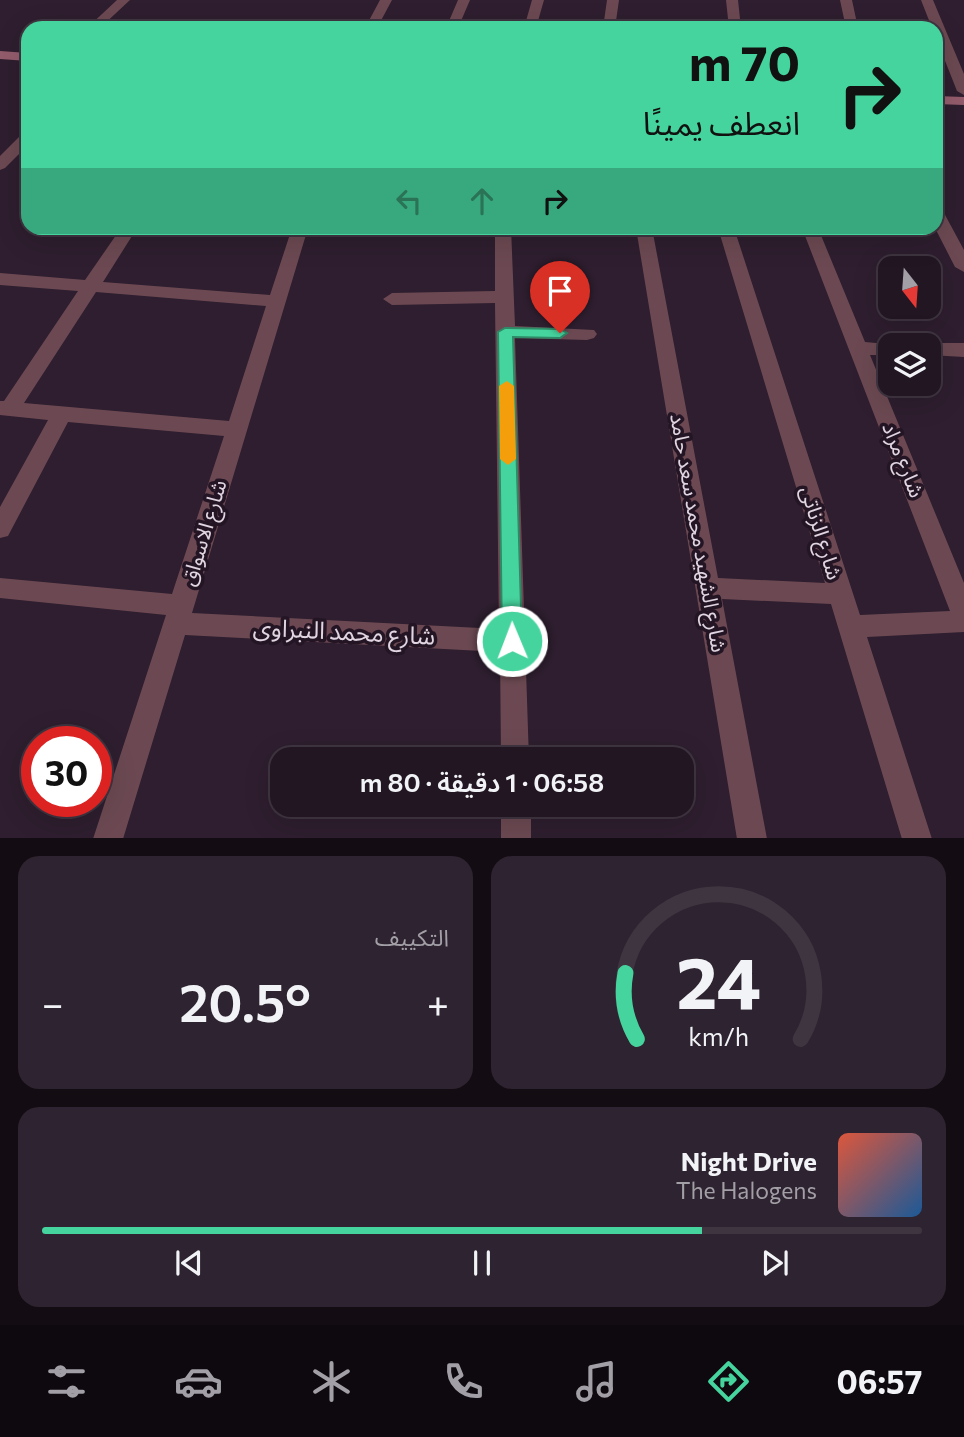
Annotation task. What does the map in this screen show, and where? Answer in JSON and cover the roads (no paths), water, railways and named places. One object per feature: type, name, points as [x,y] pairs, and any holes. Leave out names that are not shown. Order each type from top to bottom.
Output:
[{"type":"main road","points":[[0,42],[21,44]]},
{"type":"main road","points":[[0,55],[21,54]]},
{"type":"main road","points":[[943,100],[964,101]]},
{"type":"main road","points":[[943,114],[964,115]]},
{"type":"street","points":[[101,21],[124,0]]},
{"type":"street","points":[[375,21],[386,0]]},
{"type":"street","points":[[455,21],[464,0]]},
{"type":"street","points":[[532,21],[538,0]]},
{"type":"street","points":[[610,21],[613,0]]},
{"type":"street","points":[[732,0],[734,21]]},
{"type":"street","points":[[846,0],[850,21]]},
{"type":"street","points":[[927,0],[936,21]]},
{"type":"street","points":[[943,39],[964,91]]},
{"type":"street","points":[[0,165],[21,143]]},
{"type":"street","points":[[943,226],[964,267]]},
{"type":"street","points":[[5,408],[124,235]]},
{"type":"street","name":"شارع الاسواق","points":[[108,838],[298,235]]},
{"type":"street","points":[[503,235],[515,747]]},
{"type":"street","name":"شارع الشهيد محمد سعد حامد","points":[[645,235],[752,838]]},
{"type":"street","name":"شارع الزناتى","points":[[728,235],[917,838]]},
{"type":"street","name":"شارع مراد","points":[[813,235],[964,614]]},
{"type":"street","points":[[0,279],[276,301]]},
{"type":"street","points":[[392,299],[504,298]]},
{"type":"street","points":[[505,332],[587,334]]},
{"type":"street","points":[[859,348],[878,349]]},
{"type":"street","points":[[941,349],[964,350]]},
{"type":"street","points":[[5,408],[236,429]]},
{"type":"street","points":[[0,529],[62,413]]},
{"type":"street","name":"شارع محمد النبراوى","points":[[0,588],[178,614],[512,641]]},
{"type":"street","points":[[708,588],[839,594]]},
{"type":"street","points":[[850,626],[964,621]]},
{"type":"street","points":[[516,817],[516,838]]}]
